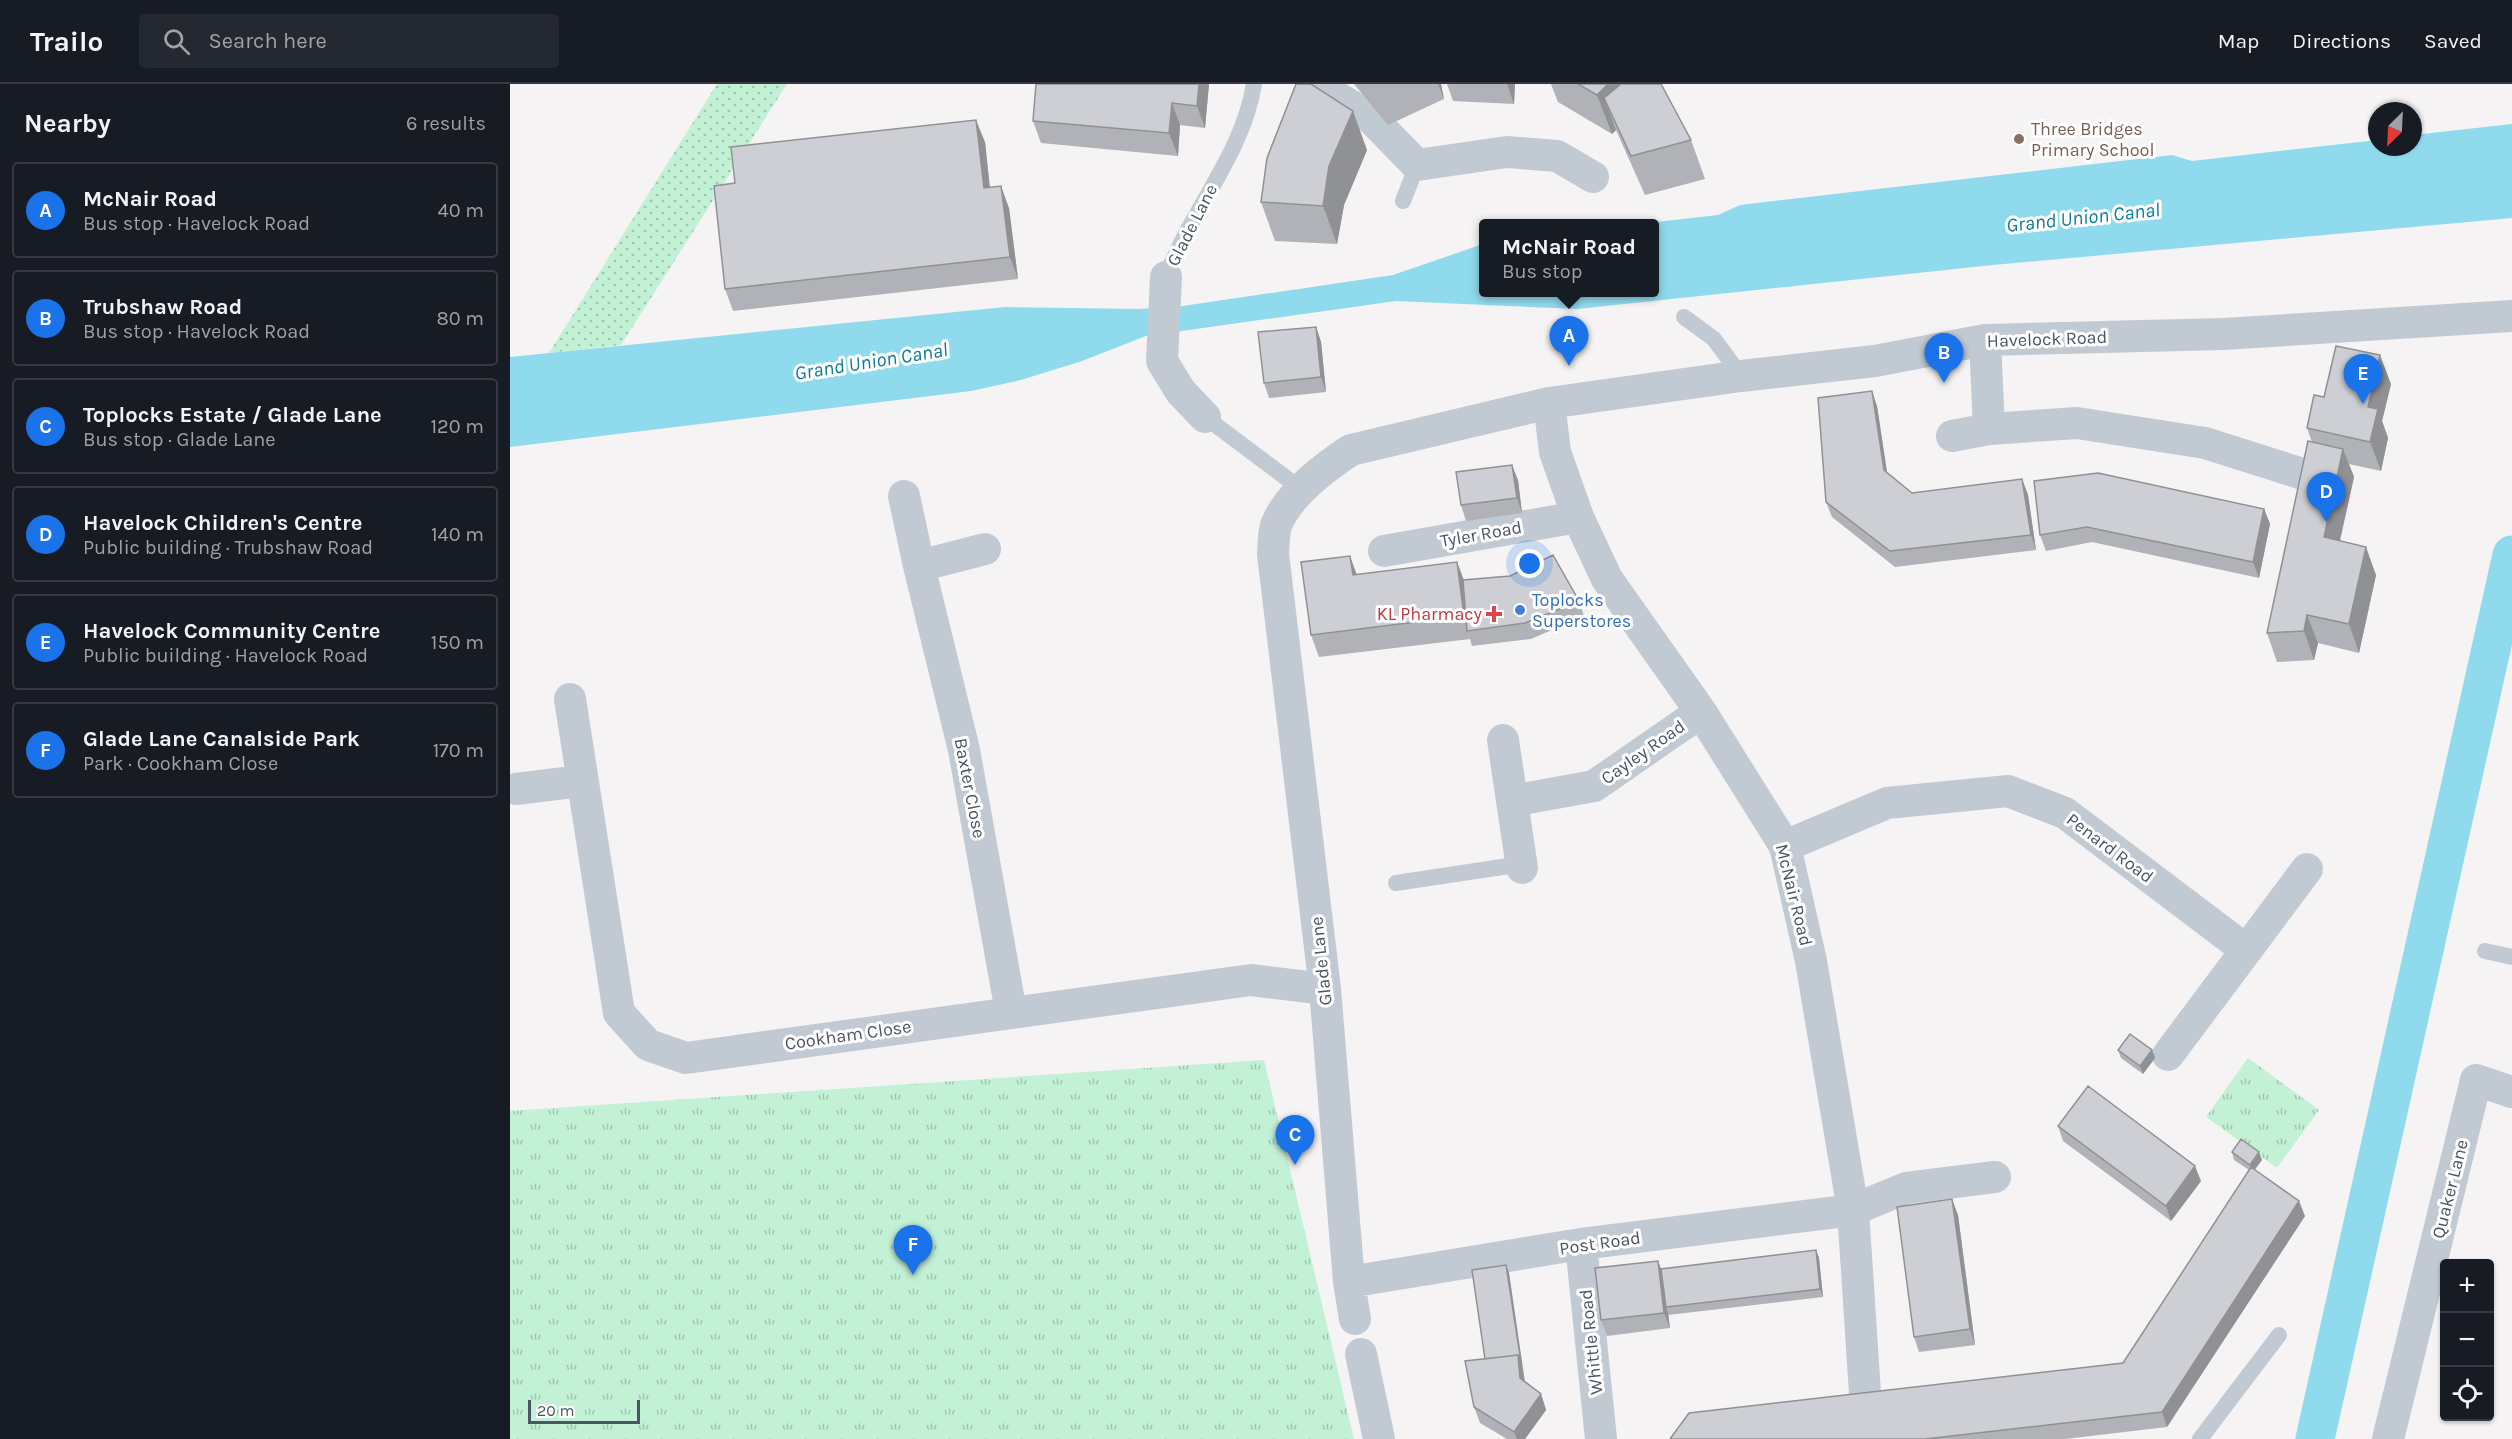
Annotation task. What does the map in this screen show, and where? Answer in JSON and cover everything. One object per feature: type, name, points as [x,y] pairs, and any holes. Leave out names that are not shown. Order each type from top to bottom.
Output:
[{"type":"street","points":[[1315,84],[1371,118],[1417,165],[1507,152],[1557,156],[1593,177]]},
{"type":"street","name":"Glade Lane","points":[[1166,277],[1162,361],[1181,392],[1205,417]]},
{"type":"street","name":"Havelock Road","points":[[1549,403],[1741,376],[1875,361],[1984,340],[2223,333],[2500,317]]},
{"type":"street","points":[[1984,340],[1989,429]]},
{"type":"street","name":"Glade Lane","points":[[1355,1319],[1349,1282],[1324,989],[1273,554],[1277,522],[1301,489],[1326,466],[1351,450],[1549,403]]},
{"type":"street","name":"McNair Road","points":[[1549,403],[1555,452],[1578,517],[1607,579],[1701,712],[1785,846],[1811,961],[1852,1210],[1866,1409]]},
{"type":"street","points":[[1952,436],[1989,429],[2077,423],[2205,443],[2309,476]]},
{"type":"street","name":"Baxter Close","points":[[904,496],[964,750],[1011,1012]]},
{"type":"street","name":"Tyler Road","points":[[1384,551],[1578,517]]},
{"type":"street","points":[[919,566],[985,549]]},
{"type":"street","name":"Cookham Close","points":[[570,699],[619,1013],[648,1045],[686,1058],[1251,980],[1324,989]]},
{"type":"street","name":"Cayley Road","points":[[1512,801],[1594,786],[1701,712]]},
{"type":"street","points":[[1503,740],[1522,866]]},
{"type":"street","points":[[516,789],[581,781]]},
{"type":"street","name":"Penard Road","points":[[1785,846],[1887,803],[2008,791],[2066,813],[2246,950]]},
{"type":"street","points":[[2168,1055],[2307,869]]},
{"type":"street","name":"Quaker Lane","points":[[2388,1439],[2476,1080],[2512,1092]]},
{"type":"street","name":"Post Road","points":[[1349,1282],[1581,1244],[1852,1210],[1906,1188],[1995,1177]]},
{"type":"street","name":"Whittle Road","points":[[1581,1244],[1601,1439]]},
{"type":"street","name":"Glade Lane","points":[[1361,1354],[1378,1439]]},
{"type":"lane","name":"Glade Lane","points":[[1166,277],[1184,234],[1233,145],[1251,99],[1254,84]]},
{"type":"lane","points":[[1403,201],[1417,165]]},
{"type":"lane","points":[[1684,317],[1714,339],[1741,376]]},
{"type":"lane","name":"Glade Lane","points":[[1205,417],[1301,489]]},
{"type":"lane","points":[[1396,883],[1522,866]]},
{"type":"lane","points":[[2485,951],[2512,957]]},
{"type":"lane","name":"Glade Lane","points":[[1355,1319],[1361,1354]]},
{"type":"lane","points":[[2200,1439],[2279,1335]]},
{"type":"green space","points":[[717,84],[787,84],[621,345],[549,353]]},
{"type":"green space","points":[[2248,1058],[2319,1110],[2277,1168],[2206,1117]]},
{"type":"green space","points":[[1264,1060],[1354,1439],[510,1439],[510,1111]]},
{"type":"water","name":"Grand Union Canal","points":[[2512,124],[2512,218],[1993,265],[1577,309],[1396,301],[1146,336],[1082,361],[1021,380],[971,391],[510,447],[510,357],[1005,307],[1139,309],[1183,306],[1393,275],[1479,245],[1479,297],[1659,297],[1659,222],[1718,215],[1740,205],[2172,155],[2192,161],[2368,141],[2368,156],[2422,156],[2422,134]]},
{"type":"building","points":[[1036,84],[1199,84],[1197,106],[1172,103],[1169,133],[1033,121]]},
{"type":"building","points":[[1296,84],[1311,84],[1353,111],[1329,166],[1323,206],[1261,202],[1267,158]]},
{"type":"building","points":[[1578,84],[1608,84],[1597,95]]},
{"type":"building","points":[[1621,84],[1661,84],[1691,140],[1631,156],[1604,98]]},
{"type":"building","points":[[976,120],[984,188],[1001,186],[1010,257],[725,289],[714,186],[735,183],[731,147]]},
{"type":"building","points":[[1316,327],[1321,377],[1264,383],[1258,332]]},
{"type":"building","points":[[2336,346],[2380,355],[2368,407],[2378,409],[2370,442],[2307,428],[2314,395],[2324,397]]},
{"type":"building","points":[[1872,391],[1884,470],[1912,493],[2022,479],[2031,535],[1890,551],[1826,502],[1818,398]]},
{"type":"building","points":[[2308,441],[2343,449],[2324,537],[2366,547],[2349,624],[2307,615],[2304,631],[2267,633]]},
{"type":"building","points":[[1512,465],[1517,498],[1461,505],[1456,472]]},
{"type":"building","points":[[2098,473],[2264,509],[2253,562],[2087,527],[2040,535],[2034,481]]},
{"type":"building","points":[[1553,555],[1579,601],[1525,623],[1467,631],[1463,580],[1510,576]]},
{"type":"building","points":[[1350,556],[1353,575],[1457,562],[1464,616],[1311,635],[1301,562]]},
{"type":"building","points":[[2130,1034],[2152,1050],[2140,1066],[2118,1050]]},
{"type":"building","points":[[2088,1086],[2195,1166],[2166,1206],[2058,1126]]},
{"type":"building","points":[[2241,1139],[2259,1152],[2250,1165],[2232,1152]]},
{"type":"building","points":[[2251,1167],[2299,1201],[2162,1412],[1925,1439],[1670,1439],[1689,1413],[2123,1363]]},
{"type":"building","points":[[1952,1199],[1970,1329],[1914,1337],[1897,1207]]},
{"type":"building","points":[[1816,1250],[1820,1289],[1666,1307],[1661,1269]]},
{"type":"building","points":[[1658,1261],[1664,1313],[1601,1320],[1595,1268]]},
{"type":"building","points":[[1506,1265],[1521,1362],[1518,1355],[1485,1359],[1472,1270]]},
{"type":"building","points":[[1518,1355],[1520,1378],[1541,1394],[1514,1432],[1474,1407],[1465,1361]]},
{"type":"waterway","points":[[2315,1439],[2512,555]]},
{"type":"place","name":"Three Bridges Primary School","points":[[2019,139]]},
{"type":"place","name":"McNair Road","points":[[1569,366]]},
{"type":"place","name":"Trubshaw Road","points":[[1944,383]]},
{"type":"place","name":"Havelock Community Centre","points":[[2363,404]]},
{"type":"place","name":"Havelock Children's Centre","points":[[2326,522]]},
{"type":"place","name":"Toplocks Superstores","points":[[1520,610]]},
{"type":"place","name":"KL Pharmacy","points":[[1494,614]]},
{"type":"place","name":"Toplocks Estate / Glade Lane","points":[[1295,1165]]},
{"type":"place","name":"Glade Lane Canalside Park","points":[[913,1275]]}]
